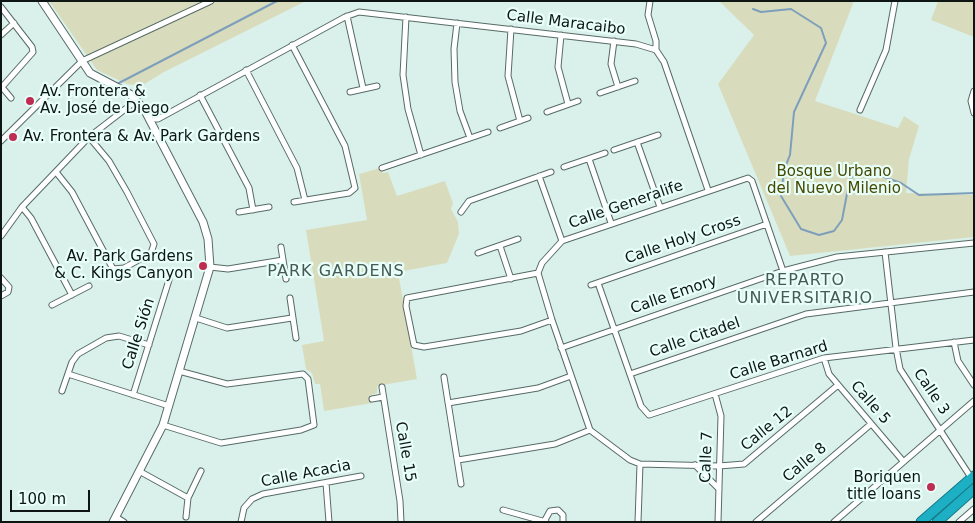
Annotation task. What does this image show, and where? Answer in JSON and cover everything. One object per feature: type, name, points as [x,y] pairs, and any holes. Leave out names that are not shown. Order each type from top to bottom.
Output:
[{"type":"highway","points":[[921,522],[973,479]]},
{"type":"highway","points":[[937,522],[974,489]]},
{"type":"street","points":[[42,1],[90,74],[118,88],[136,100],[152,120],[203,222],[208,239],[210,267],[196,318],[162,425],[114,520],[124,522]]},
{"type":"street","points":[[1,141],[82,61],[211,1]]},
{"type":"street","points":[[650,1],[648,16],[656,41],[656,50],[664,62],[708,190]]},
{"type":"street","points":[[860,110],[886,50],[895,1]]},
{"type":"street","points":[[1,7],[14,22],[33,52],[2,87],[11,98]]},
{"type":"street","name":"Calle Maracaibo","points":[[152,120],[346,16],[359,12],[647,45],[656,50]]},
{"type":"street","points":[[346,16],[363,88]]},
{"type":"street","points":[[406,17],[403,75],[408,109],[421,155]]},
{"type":"street","points":[[1,35],[14,22]]},
{"type":"street","points":[[457,23],[454,48],[455,82],[460,110],[470,138]]},
{"type":"street","points":[[511,29],[508,76],[520,121]]},
{"type":"street","points":[[561,35],[558,67],[568,104]]},
{"type":"street","points":[[614,41],[611,64],[618,87]]},
{"type":"street","points":[[292,45],[345,146],[356,188],[349,193],[294,202]]},
{"type":"street","points":[[246,70],[297,168],[305,200]]},
{"type":"street","points":[[600,93],[635,81]]},
{"type":"street","points":[[350,92],[377,86]]},
{"type":"street","points":[[974,91],[971,100],[974,113]]},
{"type":"street","points":[[200,95],[249,188],[253,210]]},
{"type":"street","points":[[1,236],[22,207],[89,137],[136,100]]},
{"type":"street","points":[[547,112],[578,101]]},
{"type":"street","points":[[500,128],[528,118]]},
{"type":"street","points":[[382,168],[488,132]]},
{"type":"street","points":[[614,150],[658,135]]},
{"type":"street","points":[[56,172],[72,192],[113,269],[124,268],[151,253],[154,244],[109,161],[89,137]]},
{"type":"street","points":[[638,142],[660,206]]},
{"type":"street","points":[[564,167],[605,153]]},
{"type":"street","points":[[589,159],[611,223]]},
{"type":"street","points":[[461,212],[469,201],[551,172]]},
{"type":"street","points":[[540,176],[562,240]]},
{"type":"street","name":"Calle Generalife","points":[[538,273],[542,263],[562,240],[748,178],[754,187],[767,224]]},
{"type":"street","points":[[22,207],[31,218],[72,295]]},
{"type":"street","points":[[239,212],[269,207]]},
{"type":"street","points":[[767,224],[783,271]]},
{"type":"street","name":"Calle Holy Cross","points":[[591,285],[767,224]]},
{"type":"street","points":[[478,253],[518,239]]},
{"type":"street","name":"Calle Emory","points":[[561,348],[783,271],[837,257],[974,243]]},
{"type":"street","points":[[500,246],[511,279]]},
{"type":"street","points":[[281,247],[286,279]]},
{"type":"street","name":"Calle 3","points":[[885,252],[900,368],[973,479]]},
{"type":"street","points":[[210,267],[228,269],[283,260]]},
{"type":"street","points":[[552,320],[521,331],[424,347],[414,345],[406,306],[407,298],[538,273],[561,348],[590,430],[630,460],[640,464],[638,522]]},
{"type":"street","points":[[1,278],[9,287],[8,292],[1,296]]},
{"type":"street","name":"Calle Sión","points":[[133,395],[169,280]]},
{"type":"street","points":[[598,283],[630,374]]},
{"type":"street","points":[[52,305],[89,286]]},
{"type":"street","name":"Calle Citadel","points":[[630,374],[806,314],[974,292]]},
{"type":"street","points":[[290,298],[296,338]]},
{"type":"street","points":[[196,318],[227,328],[292,318]]},
{"type":"street","points":[[62,391],[78,354],[106,338],[119,336],[149,345]]},
{"type":"street","name":"Calle Barnard","points":[[630,374],[641,406],[649,415],[824,358],[974,340]]},
{"type":"street","points":[[954,342],[958,361],[974,385]]},
{"type":"street","name":"Calle 5","points":[[824,358],[829,374],[838,386],[904,462]]},
{"type":"street","points":[[162,425],[221,443],[302,430],[314,425],[308,379],[303,374],[227,384],[179,371]]},
{"type":"street","points":[[68,374],[168,406]]},
{"type":"street","points":[[448,403],[538,388],[571,376]]},
{"type":"street","points":[[444,377],[461,484]]},
{"type":"street","name":"Calle 12","points":[[640,464],[720,466],[744,464],[838,386]]},
{"type":"street","name":"Calle 15","points":[[382,387],[400,501],[401,522]]},
{"type":"street","name":"Calle 7","points":[[715,394],[721,416],[718,522]]},
{"type":"street","points":[[372,399],[383,397]]},
{"type":"street","points":[[834,522],[974,401]]},
{"type":"street","name":"Calle 8","points":[[756,522],[871,424]]},
{"type":"street","points":[[458,460],[555,444],[590,430]]},
{"type":"street","points":[[695,465],[719,489]]},
{"type":"street","points":[[139,471],[188,498]]},
{"type":"street","points":[[186,517],[188,498],[201,471]]},
{"type":"street","name":"Calle Acacia","points":[[242,522],[244,508],[257,496],[361,476]]},
{"type":"street","points":[[326,483],[330,522]]},
{"type":"street","points":[[959,522],[974,509]]},
{"type":"street","points":[[502,510],[546,521],[550,511],[558,510],[563,515],[563,522]]},
{"type":"green space","points":[[49,1],[306,1],[164,72],[141,86],[127,84],[97,70]]},
{"type":"green space","name":"Bosque Urbano del Nuevo Milenio","points":[[719,1],[854,1],[815,101],[898,128],[904,116],[919,126],[909,159],[906,193],[974,195],[974,237],[790,256],[718,84],[754,35]]},
{"type":"green space","points":[[938,1],[974,1],[974,37],[931,20]]},
{"type":"green space","points":[[380,168],[383,173],[388,172],[397,196],[445,181],[453,203],[451,209],[458,222],[459,234],[447,263],[398,272],[417,379],[377,386],[377,393],[371,395],[372,403],[324,411],[320,384],[315,384],[312,373],[306,369],[302,345],[324,341],[306,230],[367,220],[359,174]]},
{"type":"waterway","points":[[117,84],[277,1]]},
{"type":"waterway","points":[[753,9],[761,12],[791,9],[821,28],[826,43],[794,112],[790,155],[784,170],[781,196],[801,229],[819,235],[834,231],[842,220],[850,178],[860,174],[884,177],[901,183],[919,195],[974,193]]},
{"type":"waterway","points":[[96,96],[111,87]]},
{"type":"place","name":"Av. Frontera & Av. José de Diego","points":[[30,101]]},
{"type":"place","name":"Av. Frontera & Av. Park Gardens","points":[[13,137]]},
{"type":"place","name":"Av. Park Gardens & C. Kings Canyon","points":[[203,266]]},
{"type":"place","name":"Boriquen title loans","points":[[931,487]]},
{"type":"district","name":"PARK GARDENS","points":[[336,272]]},
{"type":"district","name":"REPARTO UNIVERSITARIO","points":[[805,290]]}]
